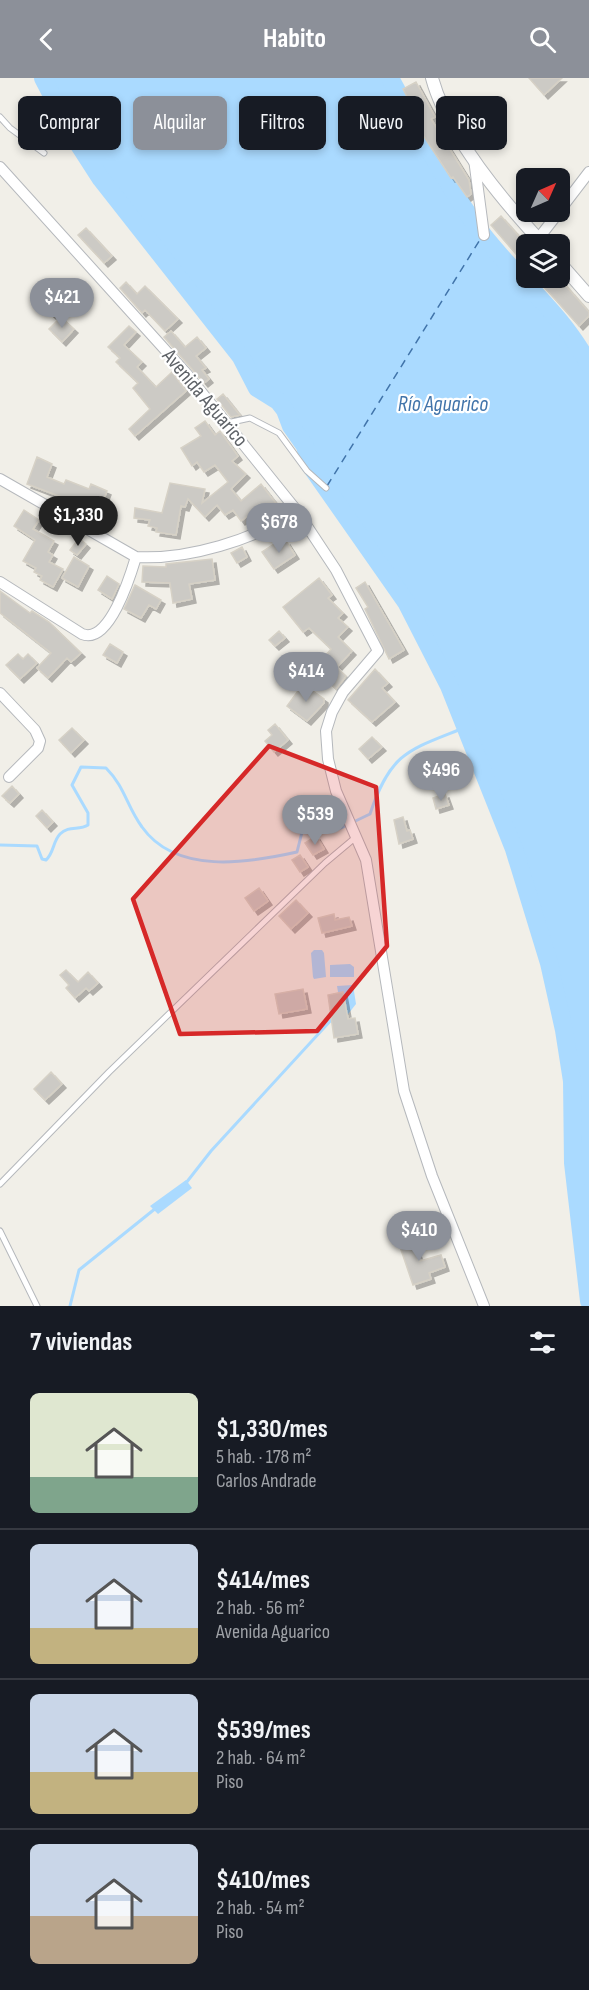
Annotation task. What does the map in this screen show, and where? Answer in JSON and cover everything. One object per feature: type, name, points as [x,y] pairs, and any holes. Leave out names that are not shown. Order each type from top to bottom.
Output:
[{"type":"street","points":[[432,78],[438,100],[474,159],[534,234]]},
{"type":"street","points":[[474,159],[484,235]]},
{"type":"street","name":"Avenida Aguarico","points":[[0,167],[186,373],[297,511],[336,570],[378,651],[343,692],[332,712],[326,731],[328,759],[336,791],[357,836]]},
{"type":"street","points":[[570,197],[589,172]]},
{"type":"street","points":[[570,274],[589,296]]},
{"type":"street","points":[[0,479],[136,558],[158,558],[218,546],[279,524],[297,511]]},
{"type":"street","points":[[0,582],[82,634],[91,636],[102,631],[121,599],[136,558]]},
{"type":"street","points":[[0,693],[38,733],[40,741],[38,748],[9,777]]},
{"type":"street","points":[[357,836],[366,860],[404,1091],[432,1176],[484,1306]]},
{"type":"lane","points":[[0,117],[10,128],[44,153]]},
{"type":"lane","points":[[227,423],[250,418],[279,433],[307,471],[326,488]]},
{"type":"lane","points":[[0,1184],[126,1056],[325,863],[357,836]]},
{"type":"lane","points":[[0,1232],[37,1306]]},
{"type":"highlighted area","points":[[269,746],[376,787],[387,946],[317,1031],[180,1034],[133,899]]},
{"type":"water","name":"Río Aguarico","points":[[43,78],[390,78],[400,96],[338,96],[338,150],[424,150],[424,140],[470,217],[516,272],[516,288],[530,288],[553,313],[589,365],[589,1301],[573,1163],[572,1081],[564,1030],[549,963],[514,849],[449,686],[406,602],[310,465],[305,446],[291,426],[285,410],[278,401],[257,388],[241,357],[101,179],[82,150],[121,150],[121,96],[52,96]]},
{"type":"water","points":[[314,950],[322,950],[324,953],[326,977],[314,979],[313,977],[311,953]]},
{"type":"water","points":[[350,964],[354,967],[354,977],[330,977],[330,965]]},
{"type":"water","points":[[353,985],[356,1004],[345,1018],[333,1021],[330,1008],[346,1005],[343,992],[338,992],[337,986]]},
{"type":"water","points":[[186,1180],[192,1188],[158,1214],[150,1206]]},
{"type":"building","points":[[529,78],[562,78],[544,95]]},
{"type":"building","points":[[416,82],[424,96],[407,96],[403,89]]},
{"type":"building","points":[[424,97],[435,117],[431,119],[436,127],[436,150],[450,150],[469,180],[471,194],[467,197],[453,177],[451,178],[424,137]]},
{"type":"building","points":[[501,216],[517,234],[516,254],[491,225]]},
{"type":"building","points":[[86,228],[112,256],[104,263],[78,235]]},
{"type":"building","points":[[126,282],[137,294],[145,286],[178,319],[165,331],[145,310],[142,313],[120,288]]},
{"type":"building","points":[[545,288],[568,288],[589,312],[589,316],[579,326]]},
{"type":"building","points":[[47,293],[61,306],[52,315],[38,302]]},
{"type":"building","points":[[61,317],[74,329],[62,342],[49,329]]},
{"type":"building","points":[[129,326],[136,332],[124,345],[142,362],[137,367],[156,387],[172,372],[186,391],[135,436],[129,429],[150,409],[133,388],[138,383],[116,362],[120,358],[108,347]]},
{"type":"building","points":[[171,331],[185,347],[197,337],[206,348],[196,356],[206,368],[202,370],[209,379],[204,383],[164,337]]},
{"type":"building","points":[[223,394],[240,415],[231,417],[217,399]]},
{"type":"building","points":[[205,421],[215,435],[220,431],[238,456],[232,461],[246,474],[231,489],[241,501],[261,484],[278,506],[268,514],[261,506],[241,521],[233,510],[225,515],[217,505],[205,517],[188,499],[185,507],[181,506],[176,535],[156,532],[157,528],[148,526],[150,520],[134,518],[135,508],[162,513],[170,483],[205,489],[202,503],[228,482],[215,465],[204,472],[197,462],[192,466],[181,448],[201,436],[195,428]]},
{"type":"building","points":[[37,457],[52,464],[47,477],[64,484],[66,480],[89,489],[91,484],[107,491],[99,511],[27,484]]},
{"type":"building","points":[[24,510],[39,520],[33,529],[54,541],[48,552],[53,555],[49,562],[63,569],[53,587],[40,580],[42,576],[34,572],[36,568],[23,561],[35,540],[14,526]]},
{"type":"building","points":[[79,538],[86,544],[77,555],[70,550]]},
{"type":"building","points":[[286,541],[295,555],[274,569],[262,552],[274,544],[276,548]]},
{"type":"building","points":[[242,547],[247,557],[237,563],[231,553]]},
{"type":"building","points":[[74,557],[89,566],[78,587],[62,578]]},
{"type":"building","points":[[212,559],[215,580],[189,584],[192,599],[173,603],[170,583],[142,582],[143,566],[166,567],[166,564]]},
{"type":"building","points":[[107,576],[119,584],[112,599],[98,590]]},
{"type":"building","points":[[319,578],[332,595],[328,598],[343,613],[338,618],[348,627],[338,637],[352,651],[338,666],[326,655],[331,649],[309,628],[303,632],[283,607]]},
{"type":"building","points":[[365,582],[404,650],[389,659],[365,609],[368,607],[356,588]]},
{"type":"building","points":[[135,585],[161,600],[156,609],[149,605],[141,618],[124,609]]},
{"type":"building","points":[[0,591],[30,613],[32,611],[49,622],[81,653],[71,662],[67,658],[48,678],[37,668],[51,653],[0,613]]},
{"type":"building","points":[[279,631],[285,638],[275,646],[269,640]]},
{"type":"building","points":[[110,644],[123,652],[117,663],[103,655]]},
{"type":"building","points":[[18,654],[23,659],[28,654],[37,663],[20,679],[6,665]]},
{"type":"building","points":[[333,664],[346,676],[336,689],[322,675]]},
{"type":"building","points":[[375,669],[388,683],[382,688],[395,702],[372,722],[348,700]]},
{"type":"building","points":[[303,684],[324,699],[324,703],[307,721],[287,706]]},
{"type":"building","points":[[275,724],[288,740],[274,752],[265,741],[272,735],[268,730]]},
{"type":"building","points":[[72,728],[84,740],[71,753],[59,740]]},
{"type":"building","points":[[372,737],[382,747],[368,759],[359,749]]},
{"type":"building","points":[[12,786],[19,794],[10,803],[2,796]]},
{"type":"building","points":[[445,794],[449,805],[436,809],[433,798]]},
{"type":"building","points":[[42,810],[53,822],[47,828],[36,816]]},
{"type":"building","points":[[403,817],[407,831],[410,830],[413,839],[399,844],[394,820]]},
{"type":"building","points":[[316,836],[324,849],[313,855],[305,843]]},
{"type":"building","points":[[300,855],[308,867],[300,872],[292,860]]},
{"type":"building","points":[[259,888],[268,901],[254,911],[245,898]]},
{"type":"building","points":[[296,900],[308,913],[291,929],[279,916]]},
{"type":"building","points":[[334,914],[335,920],[349,917],[352,926],[322,933],[318,918]]},
{"type":"building","points":[[66,970],[78,982],[88,972],[98,983],[89,991],[86,988],[75,998],[66,988],[69,985],[60,975]]},
{"type":"building","points":[[303,989],[307,1009],[279,1014],[275,994]]},
{"type":"building","points":[[343,992],[348,1019],[355,1018],[358,1034],[334,1038],[328,995]]},
{"type":"building","points":[[51,1072],[62,1084],[45,1100],[34,1089]]},
{"type":"building","points":[[412,1236],[420,1261],[441,1255],[445,1267],[429,1273],[431,1279],[413,1285],[398,1241]]},
{"type":"waterway","points":[[43,78],[72,134],[101,179],[241,357],[257,388],[278,401],[285,410],[291,426],[305,446],[310,465],[406,602],[449,686],[514,849],[549,963],[564,1030],[572,1081],[573,1163],[589,1301]]},
{"type":"waterway","points":[[390,78],[470,217],[483,235],[553,313],[589,365]]},
{"type":"waterway","points":[[0,845],[37,846],[42,859],[46,860],[63,831],[88,825],[88,813],[72,785],[81,767],[106,768],[118,782],[142,827],[156,842],[174,853],[193,859],[235,862],[297,852],[303,828],[317,825],[341,828],[370,814],[386,777],[404,756],[430,741],[466,727]]},
{"type":"waterway","points":[[186,1183],[211,1151],[333,1018]]},
{"type":"waterway","points":[[70,1306],[79,1270],[156,1208]]},
{"type":"ferry route","points":[[327,486],[481,238]]}]
